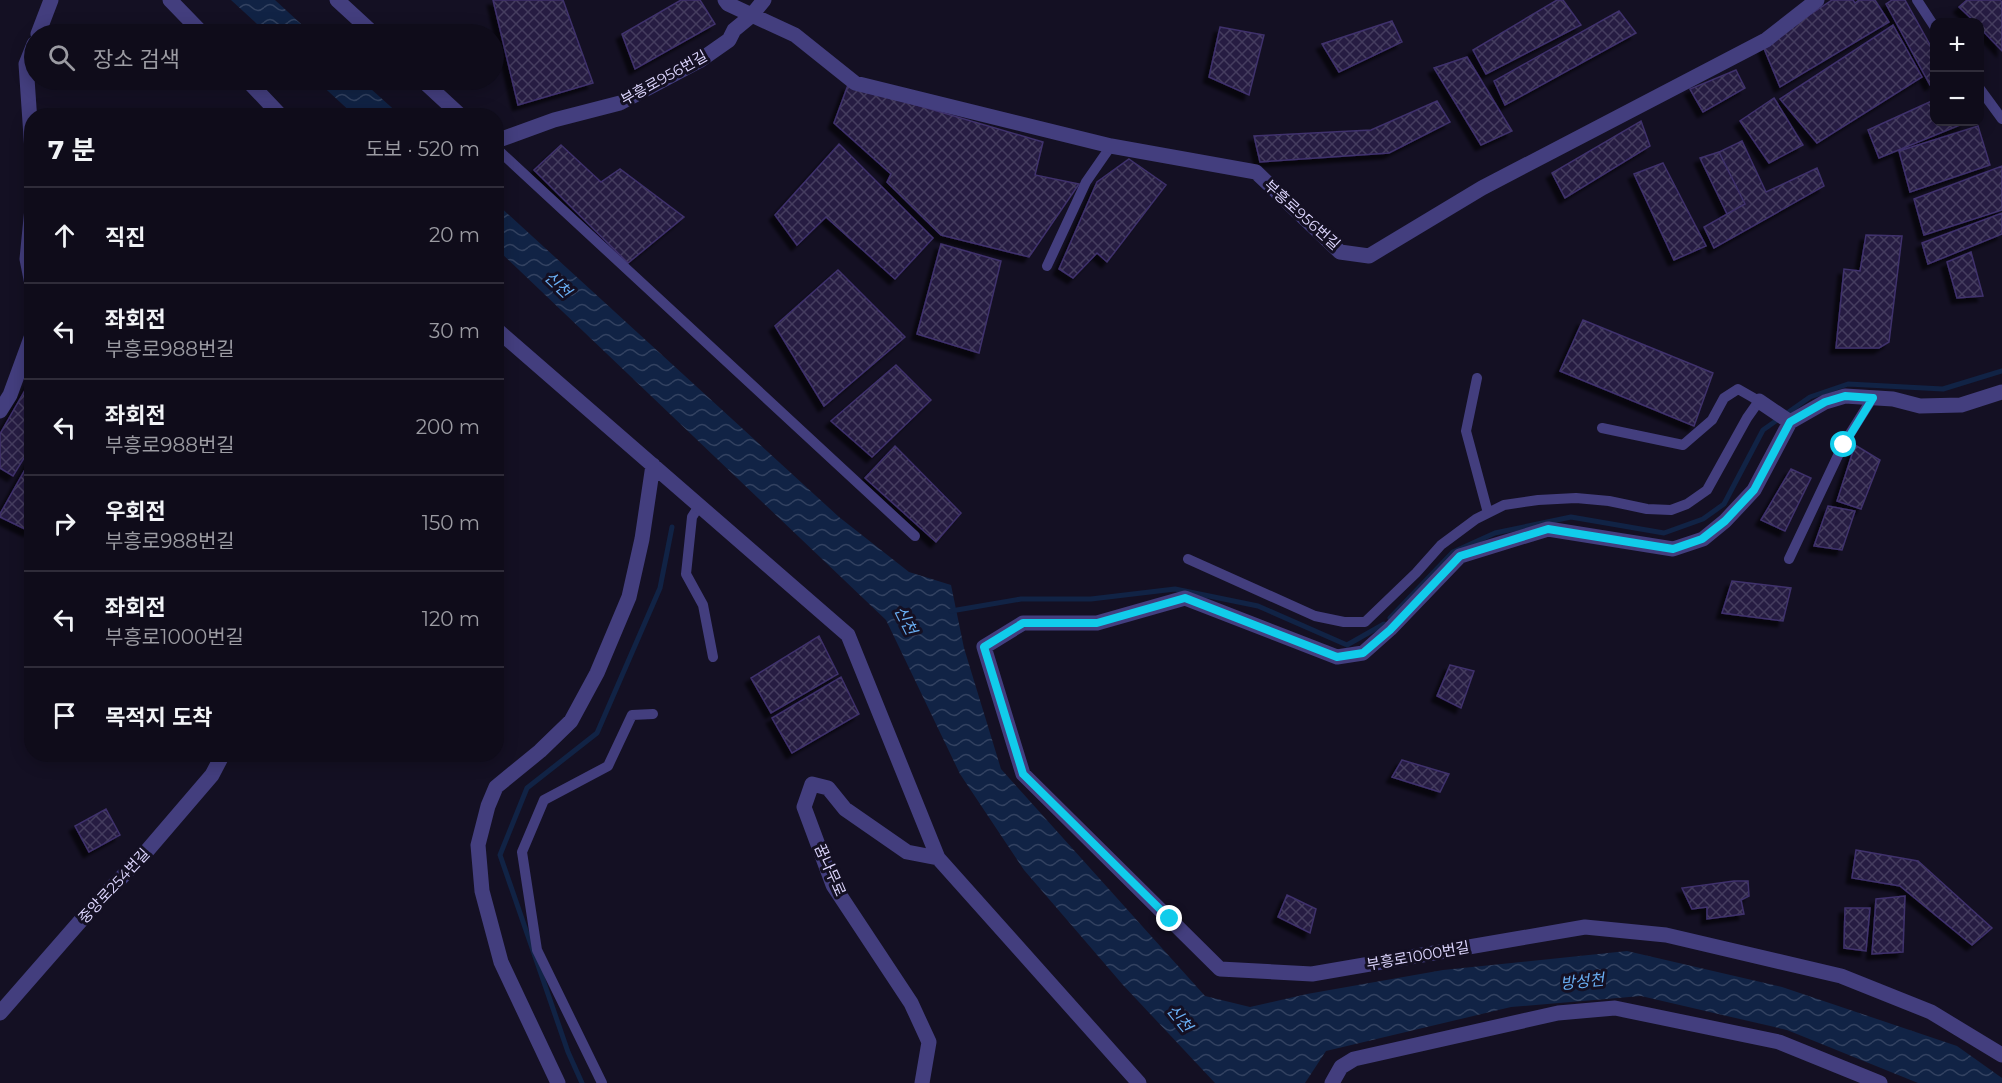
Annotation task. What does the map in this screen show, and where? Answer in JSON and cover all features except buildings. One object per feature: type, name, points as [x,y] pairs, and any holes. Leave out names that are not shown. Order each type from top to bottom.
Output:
[{"type":"street","points":[[42,24],[51,0]]},
{"type":"street","points":[[170,0],[193,24]]},
{"type":"street","points":[[337,0],[363,24]]},
{"type":"street","points":[[725,0],[728,4],[751,16]]},
{"type":"street","name":"부흥로956번길","points":[[504,138],[554,120],[620,103],[706,56],[729,40],[734,30],[751,16],[764,0]]},
{"type":"street","name":"부흥로956번길","points":[[751,16],[795,35],[855,83],[1111,146],[1256,172],[1340,252],[1369,256],[1482,188],[1766,39],[1817,0]]},
{"type":"street","points":[[28,90],[29,108]]},
{"type":"street","points":[[257,90],[274,108]]},
{"type":"street","points":[[433,90],[452,108]]},
{"type":"street","points":[[504,336],[848,635],[938,858],[1139,1083]]},
{"type":"street","points":[[0,411],[10,395],[24,357]]},
{"type":"street","points":[[1759,401],[1790,422],[1825,402],[1845,396],[1893,399],[1920,406],[1961,405],[2002,392]]},
{"type":"street","name":"부흥로1000번길","points":[[1790,422],[1754,490],[1725,521],[1702,539],[1673,549],[1548,529],[1460,556],[1390,630],[1363,653],[1337,657],[1185,598],[1097,623],[1023,623],[984,647],[1023,774],[1220,969],[1312,974],[1585,927],[1666,935],[1841,976],[1931,1012],[2002,1055]]},
{"type":"street","points":[[558,1083],[501,962],[482,891],[478,845],[488,806],[496,787],[540,751],[571,721],[597,673],[630,597],[642,539],[653,465]]},
{"type":"street","name":"중앙로254번길","points":[[0,1013],[90,910],[146,852],[212,775],[219,762]]},
{"type":"street","name":"꿈나무로","points":[[922,1083],[929,1042],[911,1003],[833,885],[804,807],[812,784],[828,788],[845,809],[907,852],[938,858]]},
{"type":"street","points":[[1332,1083],[1341,1067],[1354,1059],[1558,1012],[1615,1008],[1779,1042],[1877,1082]]},
{"type":"lane","points":[[1917,0],[1930,19]]},
{"type":"lane","points":[[1984,94],[2002,119]]},
{"type":"lane","points":[[1047,266],[1086,182],[1111,146]]},
{"type":"lane","points":[[504,155],[915,536]]},
{"type":"lane","points":[[1478,378],[1466,431],[1488,513]]},
{"type":"lane","points":[[1188,559],[1315,616],[1344,622],[1365,622],[1416,573],[1441,545],[1476,519],[1504,505],[1576,498],[1609,501],[1647,509],[1671,510],[1687,504],[1707,490],[1759,401],[1738,389],[1724,398],[1712,420],[1683,445],[1602,428]]},
{"type":"lane","points":[[1789,559],[1844,445],[1873,398]]},
{"type":"lane","points":[[699,506],[692,517],[686,574],[703,605],[713,657]]},
{"type":"lane","points":[[602,1083],[537,950],[522,852],[544,801],[608,766],[632,715],[653,714]]},
{"type":"water","points":[[231,0],[275,0],[301,24],[257,24]]},
{"type":"water","points":[[327,90],[372,90],[392,108],[346,108]]},
{"type":"water","points":[[504,210],[839,517],[909,572],[951,585],[964,648],[1001,769],[1205,996],[1250,1007],[1307,994],[1443,970],[1627,951],[1782,987],[1957,1046],[2002,1078],[2002,1083],[1918,1083],[1787,1030],[1641,996],[1511,1007],[1326,1051],[1305,1083],[1215,1083],[1123,985],[1024,870],[960,774],[886,620],[504,256]]},
{"type":"waterway","points":[[1390,618],[1453,552],[1495,533],[1571,517],[1664,533],[1703,519],[1724,504],[1763,430],[1810,397],[1848,384],[1943,389],[2002,371]]},
{"type":"waterway","points":[[582,1083],[568,1052],[500,855],[527,788],[597,733],[660,588],[672,527]]},
{"type":"waterway","points":[[951,611],[1021,599],[1091,599],[1175,589],[1258,606],[1347,645],[1384,624]]},
{"type":"route","points":[[1170,919],[1023,774],[984,647],[1023,623],[1097,623],[1185,598],[1337,657],[1363,653],[1390,630],[1460,556],[1548,529],[1673,549],[1702,539],[1725,521],[1754,490],[1790,422],[1825,402],[1845,396],[1873,398],[1844,445]]},
{"type":"water label","name":"신천","points":[[558,284]]},
{"type":"water label","name":"신천","points":[[906,620]]},
{"type":"water label","name":"방성천","points":[[1582,981]]},
{"type":"water label","name":"신천","points":[[1180,1018]]}]
